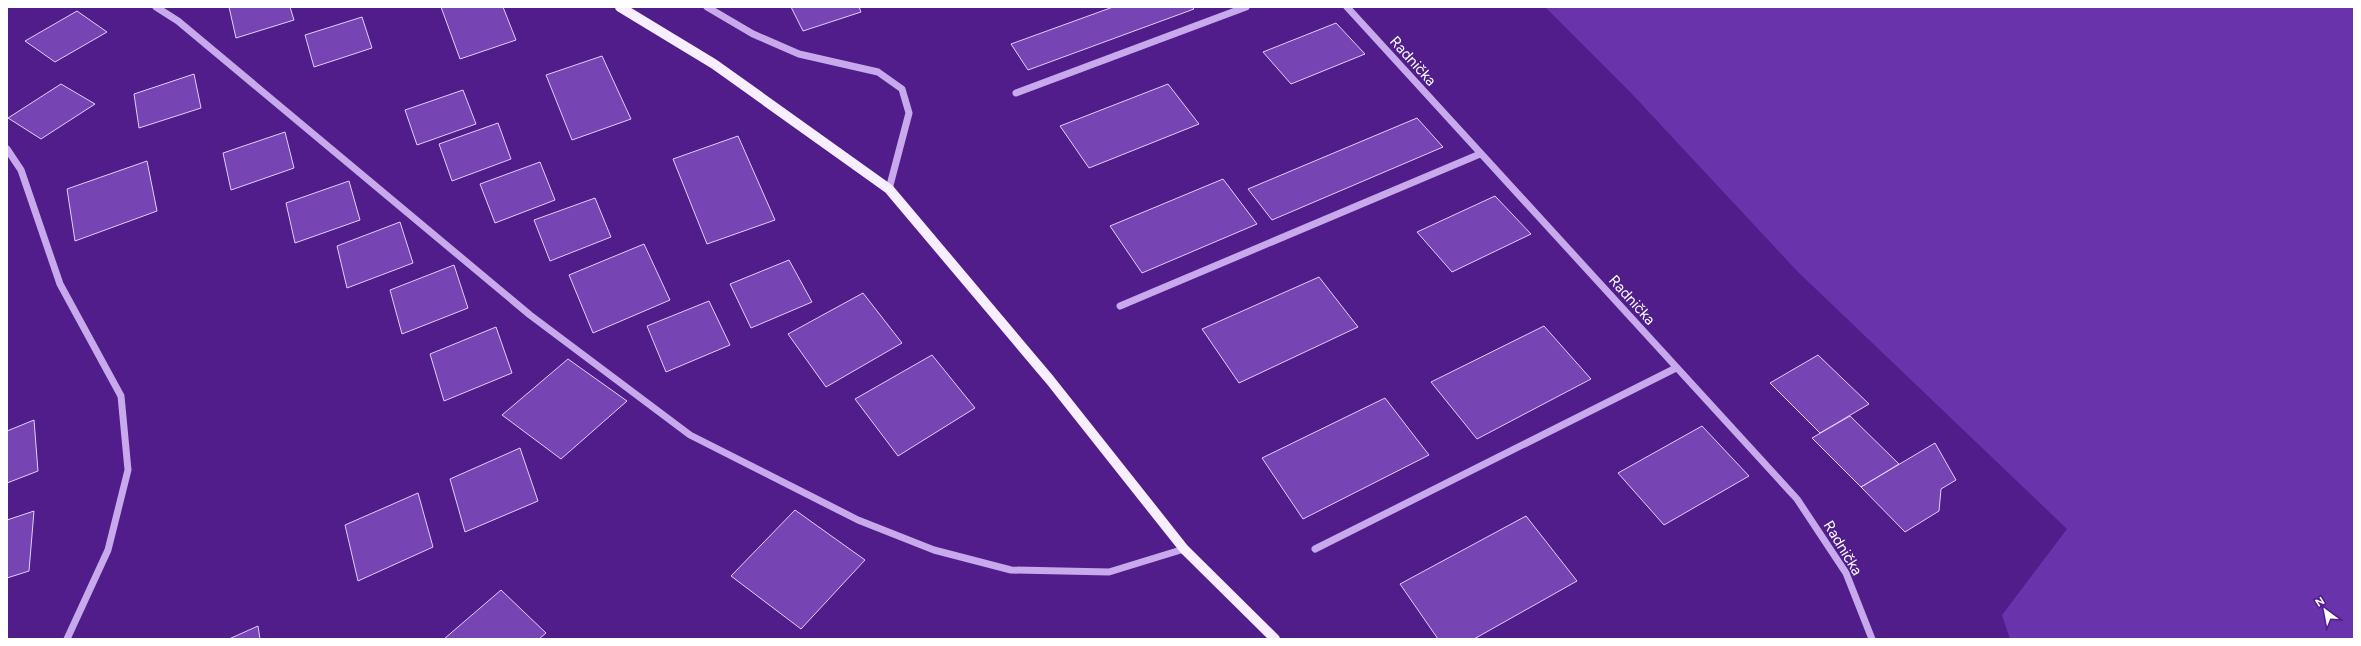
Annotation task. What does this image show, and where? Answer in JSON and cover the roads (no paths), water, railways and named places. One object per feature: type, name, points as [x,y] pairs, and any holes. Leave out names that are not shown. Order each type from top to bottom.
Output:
[{"type":"main road","points":[[620,7],[714,64],[889,189],[1050,380],[1184,549],[1275,639]]},
{"type":"street","points":[[156,7],[178,20],[530,315],[690,435],[858,520],[934,550],[1011,570],[1109,572],[1184,549]]},
{"type":"street","points":[[707,7],[766,40],[799,54],[878,72],[902,88],[909,113],[889,189]]},
{"type":"street","points":[[1016,94],[1246,7]]},
{"type":"street","name":"Radnička","points":[[1346,7],[1797,499],[1846,573],[1869,636]]},
{"type":"street","points":[[7,149],[21,170],[60,284],[121,396],[128,470],[108,550],[67,639]]},
{"type":"street","points":[[1120,306],[1480,154]]},
{"type":"street","points":[[1315,549],[1676,368]]}]
